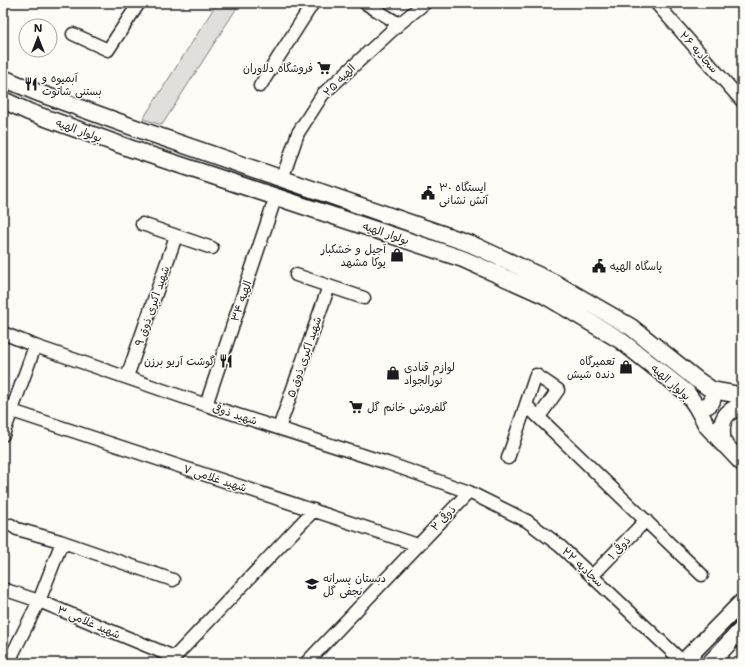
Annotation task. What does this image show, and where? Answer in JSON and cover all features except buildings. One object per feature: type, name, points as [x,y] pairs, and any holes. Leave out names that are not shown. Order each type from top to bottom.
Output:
[{"type":"main road","name":"بولوار الهیه","points":[[3,78],[43,95],[471,244],[553,282],[631,327],[712,390],[734,394],[742,399]]},
{"type":"main road","name":"بولوار الهیه","points":[[3,100],[29,112],[132,149],[464,259],[546,296],[620,340],[687,393],[707,426],[742,463]]},
{"type":"main road","points":[[276,196],[282,179]]},
{"type":"main road","points":[[696,406],[704,407],[710,404],[714,397],[712,390]]},
{"type":"main road","points":[[723,444],[720,430],[723,420],[729,413],[742,406]]},
{"type":"main road","points":[[683,662],[742,602]]},
{"type":"main road","points":[[710,663],[742,629]]},
{"type":"street","points":[[73,34],[108,50],[139,3]]},
{"type":"street","points":[[260,86],[313,3]]},
{"type":"street","points":[[365,3],[399,24]]},
{"type":"street","name":"الهیه ۲۵","points":[[282,179],[298,133],[323,94],[399,24],[425,3]]},
{"type":"street","name":"سجادیه ۲۶","points":[[656,3],[742,101]]},
{"type":"street","name":"الهیه ۳۴","points":[[206,405],[276,196]]},
{"type":"street","points":[[142,224],[212,248]]},
{"type":"street","name":"شهید اکبری ذوق ۹","points":[[127,377],[176,236]]},
{"type":"street","points":[[296,275],[364,298]]},
{"type":"street","name":"شهید اکبری ذوق ۵","points":[[279,428],[329,286]]},
{"type":"street","name":"شهید ذوقی","points":[[3,333],[35,346],[206,405],[387,463],[469,492]]},
{"type":"street","points":[[3,435],[8,409],[35,346]]},
{"type":"street","points":[[508,458],[536,376],[558,390],[539,417]]},
{"type":"street","points":[[526,405],[702,575]]},
{"type":"street","name":"شهید غلامی ۷","points":[[8,409],[418,545]]},
{"type":"street","name":"ذوقی ۲","points":[[306,663],[469,492]]},
{"type":"street","name":"سجادیه ۲۲","points":[[469,492],[527,521],[560,546],[683,662]]},
{"type":"street","points":[[172,660],[314,510]]},
{"type":"street","name":"ذوقی ۱","points":[[592,576],[646,520]]},
{"type":"street","points":[[11,525],[17,529],[62,542],[172,580]]},
{"type":"street","points":[[8,663],[40,601],[62,542]]},
{"type":"street","name":"شهید غلامی ۳","points":[[3,589],[40,601],[172,660]]},
{"type":"shaded area","points":[[217,3],[240,3],[162,125],[143,119]]},
{"type":"place","name":"فروشگاه دلاوران","points":[[324,68]]},
{"type":"place","name":"آبمیوه و بستنی شاتوت","points":[[31,84]]},
{"type":"place","name":"ایستگاه ۳۰ آتش نشانی","points":[[428,193]]},
{"type":"place","name":"آجیل و خشکبار یوکا مشهد","points":[[397,255]]},
{"type":"place","name":"پاسگاه الهیه","points":[[599,266]]},
{"type":"place","name":"گوشت آریو برزن","points":[[226,361]]},
{"type":"place","name":"تعمیرگاه دنده شیش","points":[[626,367]]},
{"type":"place","name":"لوازم قنادی نورالجواد","points":[[393,373]]},
{"type":"place","name":"گلفروشی خانم گل","points":[[356,407]]},
{"type":"place","name":"دبستان پسرانه نجفی گل","points":[[312,584]]}]
